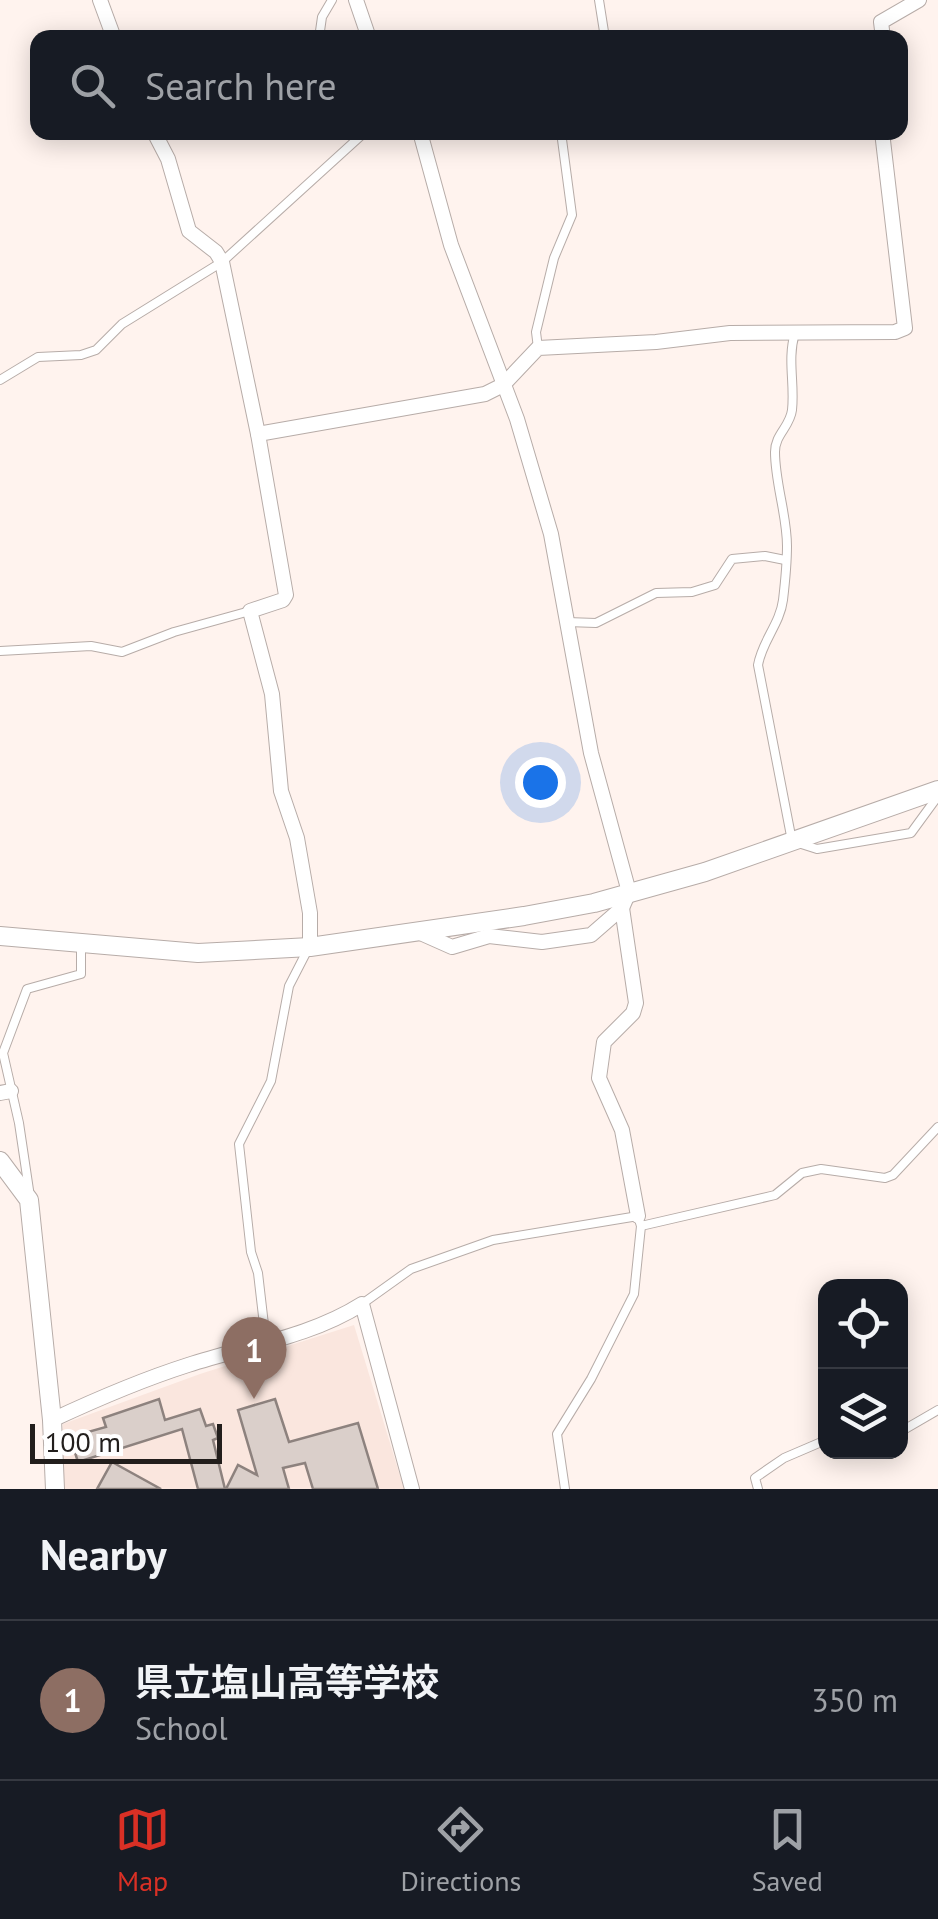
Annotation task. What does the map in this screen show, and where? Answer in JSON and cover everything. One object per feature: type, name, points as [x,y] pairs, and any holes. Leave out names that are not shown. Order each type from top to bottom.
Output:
[{"type":"street","points":[[100,0],[111,30]]},
{"type":"street","points":[[356,0],[366,30]]},
{"type":"street","points":[[882,30],[881,22],[918,0]]},
{"type":"street","points":[[158,140],[168,159],[189,230],[216,252],[222,262],[258,434],[286,595],[282,600],[250,610],[272,694],[281,791],[297,838],[310,913],[310,947]]},
{"type":"street","points":[[422,140],[450,246],[516,418],[551,534],[591,753],[625,900],[636,1003],[632,1013],[604,1042],[599,1078],[622,1130],[640,1222]]},
{"type":"street","points":[[258,434],[486,394],[503,386],[538,348],[656,342],[730,333],[896,332],[905,328],[883,140]]},
{"type":"street","points":[[0,936],[198,953],[310,947],[625,900],[938,793]]},
{"type":"street","points":[[416,931],[452,947],[489,936],[542,942],[591,935],[625,900]]},
{"type":"street","points":[[0,1161],[29,1200],[56,1489]]},
{"type":"street","points":[[52,1420],[118,1390],[334,1321],[362,1304],[412,1489]]},
{"type":"lane","points":[[320,30],[322,17],[332,0]]},
{"type":"lane","points":[[599,0],[604,30]]},
{"type":"lane","points":[[0,380],[38,357],[81,355],[96,350],[122,324],[222,262],[356,140]]},
{"type":"lane","points":[[538,348],[536,332],[554,258],[572,216],[562,140]]},
{"type":"lane","points":[[795,333],[790,350],[790,420],[778,434],[774,455],[787,545],[783,601],[778,619],[762,646],[758,665],[792,841],[816,849],[911,833],[938,793]]},
{"type":"lane","points":[[567,622],[596,622],[656,593],[692,592],[715,585],[732,560],[765,556],[785,560]]},
{"type":"lane","points":[[0,651],[92,646],[122,652],[250,610]]},
{"type":"lane","points":[[29,1200],[28,1168],[6,1092],[3,1053],[28,989],[81,974],[82,945]]},
{"type":"lane","points":[[266,1342],[239,1144],[271,1081],[289,986],[310,947]]},
{"type":"lane","points":[[362,1304],[411,1269],[493,1240],[640,1222],[775,1194],[802,1173],[821,1169],[885,1178],[893,1175],[938,1127]]},
{"type":"lane","points":[[565,1489],[557,1434],[634,1294],[640,1222]]},
{"type":"lane","points":[[908,1427],[938,1410]]},
{"type":"lane","points":[[758,1489],[756,1478],[784,1458],[818,1443]]},
{"type":"shaded area","points":[[354,1325],[404,1489],[62,1489],[63,1424],[200,1374]]},
{"type":"building","points":[[159,1399],[165,1420],[200,1409],[206,1426],[213,1424],[225,1489],[198,1489],[182,1429],[78,1462],[70,1437],[106,1427],[103,1418]]},
{"type":"building","points":[[275,1399],[289,1442],[358,1423],[378,1489],[313,1489],[305,1463],[283,1468],[289,1489],[226,1489],[238,1465],[257,1475],[238,1410]]},
{"type":"building","points":[[112,1462],[161,1489],[97,1489]]},
{"type":"place","name":"県立塩山高等学校","points":[[254,1399]]}]
